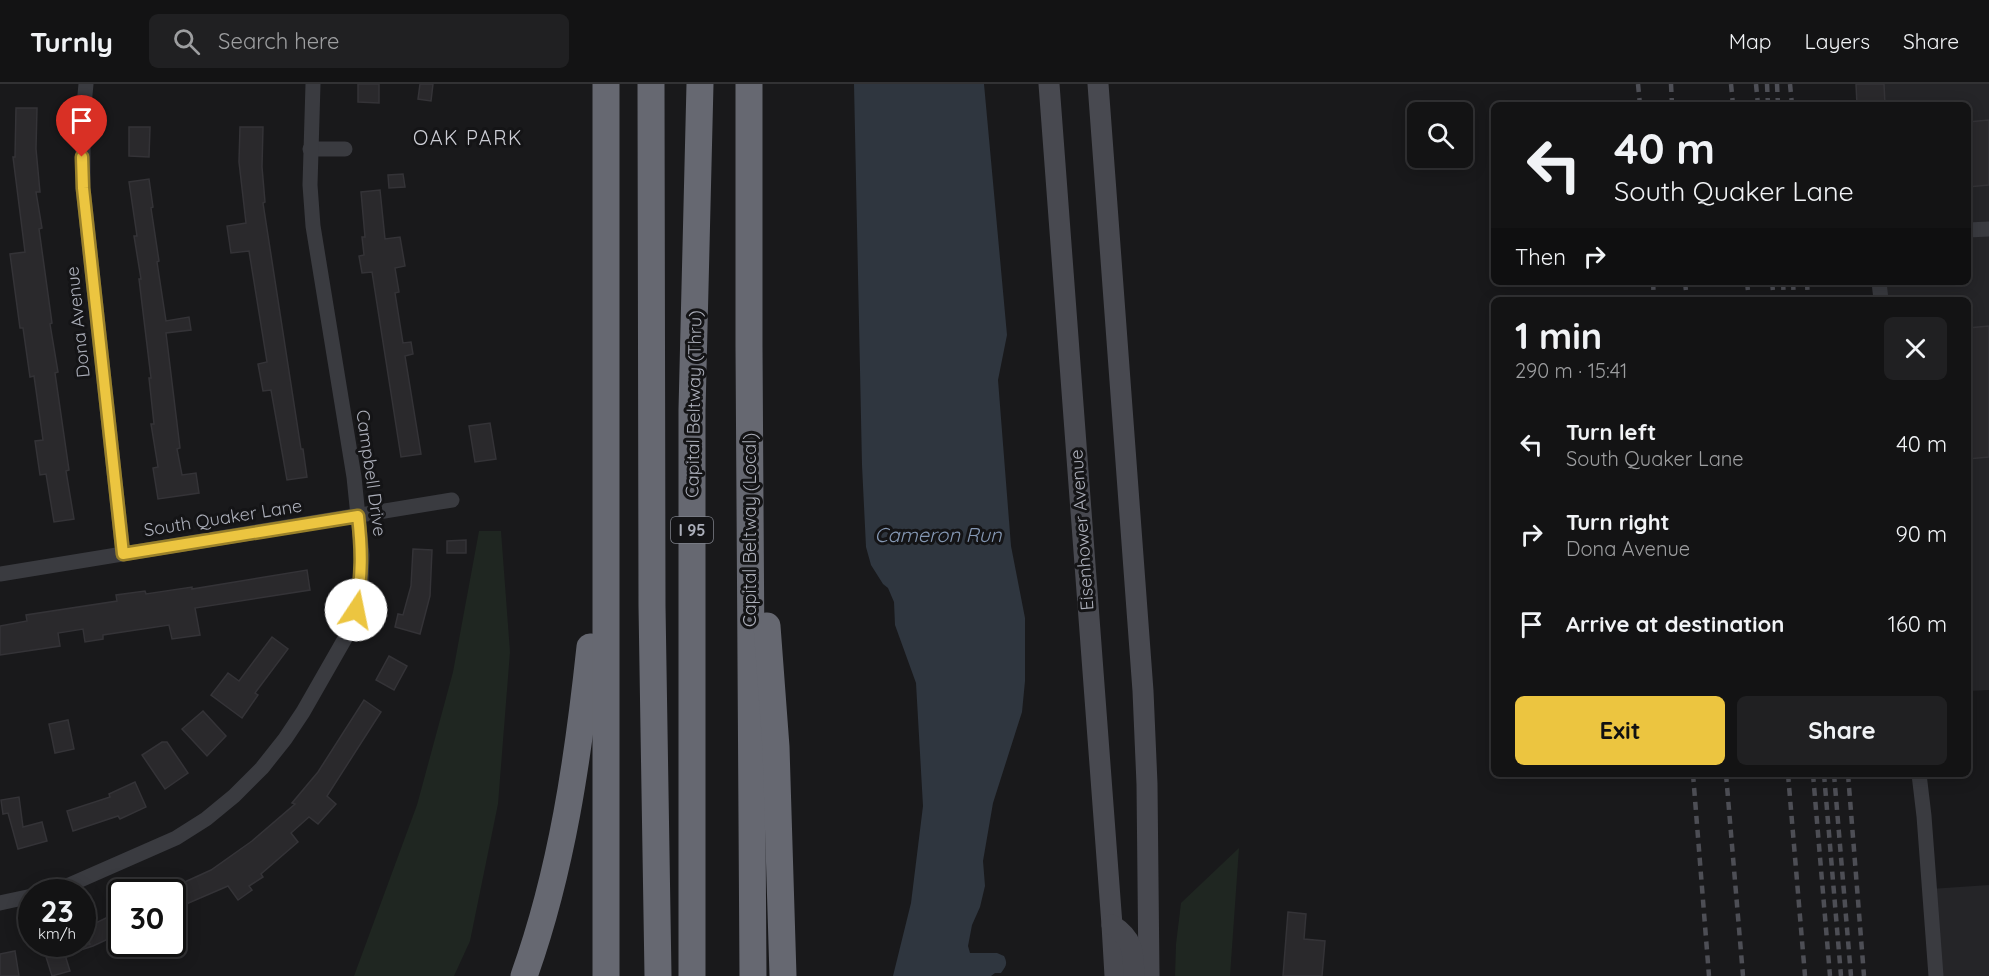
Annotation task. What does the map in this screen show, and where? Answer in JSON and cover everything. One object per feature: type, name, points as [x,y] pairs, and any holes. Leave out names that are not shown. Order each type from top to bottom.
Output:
[{"type":"highway","points":[[606,84],[606,976]]},
{"type":"highway","name":"I 95","points":[[651,84],[652,606],[658,976]]},
{"type":"highway","name":"Capital Beltway (Thru)","points":[[692,976],[692,410],[700,84]]},
{"type":"highway","name":"Capital Beltway (Local)","points":[[750,84],[748,346],[753,976]]},
{"type":"highway","points":[[748,346],[776,747],[783,975]]},
{"type":"highway","points":[[524,976],[540,932],[571,793],[583,710],[605,512]]},
{"type":"main road","name":"Eisenhower Avenue","points":[[1049,84],[1115,976]]},
{"type":"main road","points":[[1098,84],[1143,691],[1148,795],[1149,976]]},
{"type":"main road","points":[[1112,925],[1123,932],[1128,939],[1132,949],[1134,976]]},
{"type":"street","name":"Dona Avenue","points":[[86,84],[82,136],[83,188],[123,554]]},
{"type":"street","name":"Campbell Drive","points":[[83,879],[176,838],[206,819],[234,796],[262,768],[303,712],[346,635],[356,610],[361,581],[362,555],[354,477],[313,226],[310,148],[313,84]]},
{"type":"street","points":[[310,148],[345,149]]},
{"type":"street","points":[[1971,230],[1989,229]]},
{"type":"street","name":"South Quaker Lane","points":[[0,574],[452,500]]},
{"type":"street","points":[[1919,777],[1936,976]]},
{"type":"street","points":[[0,903],[18,900]]},
{"type":"shaded area","points":[[1856,84],[1989,84],[1989,690],[1971,691],[1971,297],[1881,297],[1879,285],[1971,285],[1971,102],[1857,102]]},
{"type":"shaded area","points":[[479,531],[501,531],[510,652],[498,804],[470,941],[454,976],[354,976],[417,805],[453,672]]},
{"type":"shaded area","points":[[1239,848],[1230,976],[1175,976],[1181,903]]},
{"type":"shaded area","points":[[1989,885],[1989,976],[1937,976],[1930,889]]},
{"type":"water","name":"Cameron Run","points":[[854,84],[984,84],[1007,335],[998,380],[1011,546],[1025,618],[1025,681],[1022,712],[993,803],[983,861],[985,886],[980,907],[972,925],[968,946],[970,953],[997,953],[1004,956],[1006,963],[1004,969],[1001,973],[991,976],[893,976],[911,903],[923,806],[916,683],[895,625],[894,602],[888,588],[871,565],[866,547],[862,465]]},
{"type":"building","points":[[358,84],[379,84],[379,103],[358,102]]},
{"type":"building","points":[[420,84],[433,84],[431,101],[418,99]]},
{"type":"building","points":[[1856,84],[1884,84],[1885,102],[1857,102]]},
{"type":"building","points":[[16,108],[37,108],[36,149],[40,192],[36,192],[42,228],[39,229],[58,372],[55,373],[69,470],[66,471],[74,519],[54,522],[46,474],[40,475],[35,441],[43,440],[34,376],[30,377],[23,328],[20,328],[10,254],[25,252],[13,157],[15,157]]},
{"type":"building","points":[[1989,120],[1989,185],[1971,187],[1971,122]]},
{"type":"building","points":[[129,127],[150,127],[149,157],[129,156]]},
{"type":"building","points":[[240,127],[263,127],[262,167],[265,202],[263,203],[307,477],[287,480],[271,390],[263,391],[258,364],[267,362],[249,251],[231,253],[227,226],[246,223],[239,162]]},
{"type":"building","points":[[403,174],[405,187],[389,188],[388,175]]},
{"type":"building","points":[[149,179],[159,261],[157,262],[166,321],[189,317],[191,330],[166,333],[180,448],[177,449],[182,475],[196,473],[199,493],[158,499],[153,468],[158,467],[151,424],[154,424],[149,378],[151,378],[139,279],[141,279],[134,236],[137,236],[129,182]]},
{"type":"building","points":[[380,190],[385,239],[400,237],[405,266],[395,268],[399,292],[395,293],[403,343],[411,342],[413,354],[405,356],[421,454],[401,457],[372,272],[362,273],[359,256],[364,255],[362,237],[365,237],[361,192]]},
{"type":"building","points":[[1989,326],[1989,457],[1971,459],[1971,328]]},
{"type":"building","points":[[490,423],[496,459],[475,462],[469,426]]},
{"type":"building","points":[[466,540],[466,553],[447,553],[447,541]]},
{"type":"building","points":[[413,549],[432,550],[430,596],[420,634],[395,627],[398,614],[403,615],[411,586]]},
{"type":"building","points":[[307,570],[310,590],[195,608],[200,635],[172,639],[169,625],[103,635],[103,639],[85,642],[83,629],[58,633],[60,646],[0,655],[0,626],[27,621],[26,615],[117,601],[116,595],[145,591],[146,594],[192,587],[192,589]]},
{"type":"building","points":[[272,637],[288,649],[255,693],[258,695],[242,718],[211,695],[228,673],[239,681]]},
{"type":"building","points":[[389,656],[407,666],[394,690],[376,680]]},
{"type":"building","points":[[364,700],[381,712],[327,796],[336,804],[318,824],[309,817],[291,833],[298,842],[261,874],[263,877],[249,886],[252,890],[238,900],[228,886],[186,904],[186,881],[211,870],[252,841],[295,804],[292,803],[318,772]]},
{"type":"building","points":[[203,711],[226,736],[207,756],[182,729]]},
{"type":"building","points":[[68,720],[74,749],[55,753],[49,724]]},
{"type":"building","points":[[162,742],[167,742],[188,773],[165,789],[142,755]]},
{"type":"building","points":[[135,782],[146,807],[120,819],[118,816],[73,831],[67,811],[110,797],[109,794]]},
{"type":"building","points":[[19,797],[23,827],[42,822],[47,841],[18,849],[8,813],[3,814],[1,800]]},
{"type":"building","points":[[1288,912],[1306,914],[1304,939],[1325,941],[1322,976],[1283,976]]},
{"type":"building","points":[[108,917],[108,939],[96,945],[96,923]]},
{"type":"building","points":[[15,951],[19,976],[0,976],[0,954]]},
{"type":"building","points":[[46,957],[66,957],[70,971],[52,976]]},
{"type":"railway","points":[[1638,84],[1640,102]]},
{"type":"railway","points":[[1671,84],[1672,102]]},
{"type":"railway","points":[[1731,84],[1733,102]]},
{"type":"railway","points":[[1756,84],[1758,102]]},
{"type":"railway","points":[[1767,84],[1768,102]]},
{"type":"railway","points":[[1777,84],[1778,102]]},
{"type":"railway","points":[[1790,84],[1792,102]]},
{"type":"railway","points":[[1653,285],[1654,297]]},
{"type":"railway","points":[[1685,285],[1687,297]]},
{"type":"railway","points":[[1747,285],[1749,297]]},
{"type":"railway","points":[[1772,285],[1774,297]]},
{"type":"railway","points":[[1783,285],[1784,297]]},
{"type":"railway","points":[[1793,285],[1794,297]]},
{"type":"railway","points":[[1807,285],[1808,297]]},
{"type":"railway","points":[[1693,777],[1709,976]]},
{"type":"railway","points":[[1726,777],[1743,976]]},
{"type":"railway","points":[[1788,777],[1805,976]]},
{"type":"railway","points":[[1813,777],[1830,976]]},
{"type":"railway","points":[[1824,777],[1841,976]]},
{"type":"railway","points":[[1834,777],[1851,976]]},
{"type":"railway","points":[[1848,777],[1864,976]]},
{"type":"district","name":"OAK PARK","points":[[468,138]]},
{"type":"route","points":[[82,157],[83,188],[123,554],[358,516],[362,555],[361,581],[356,610]]}]
